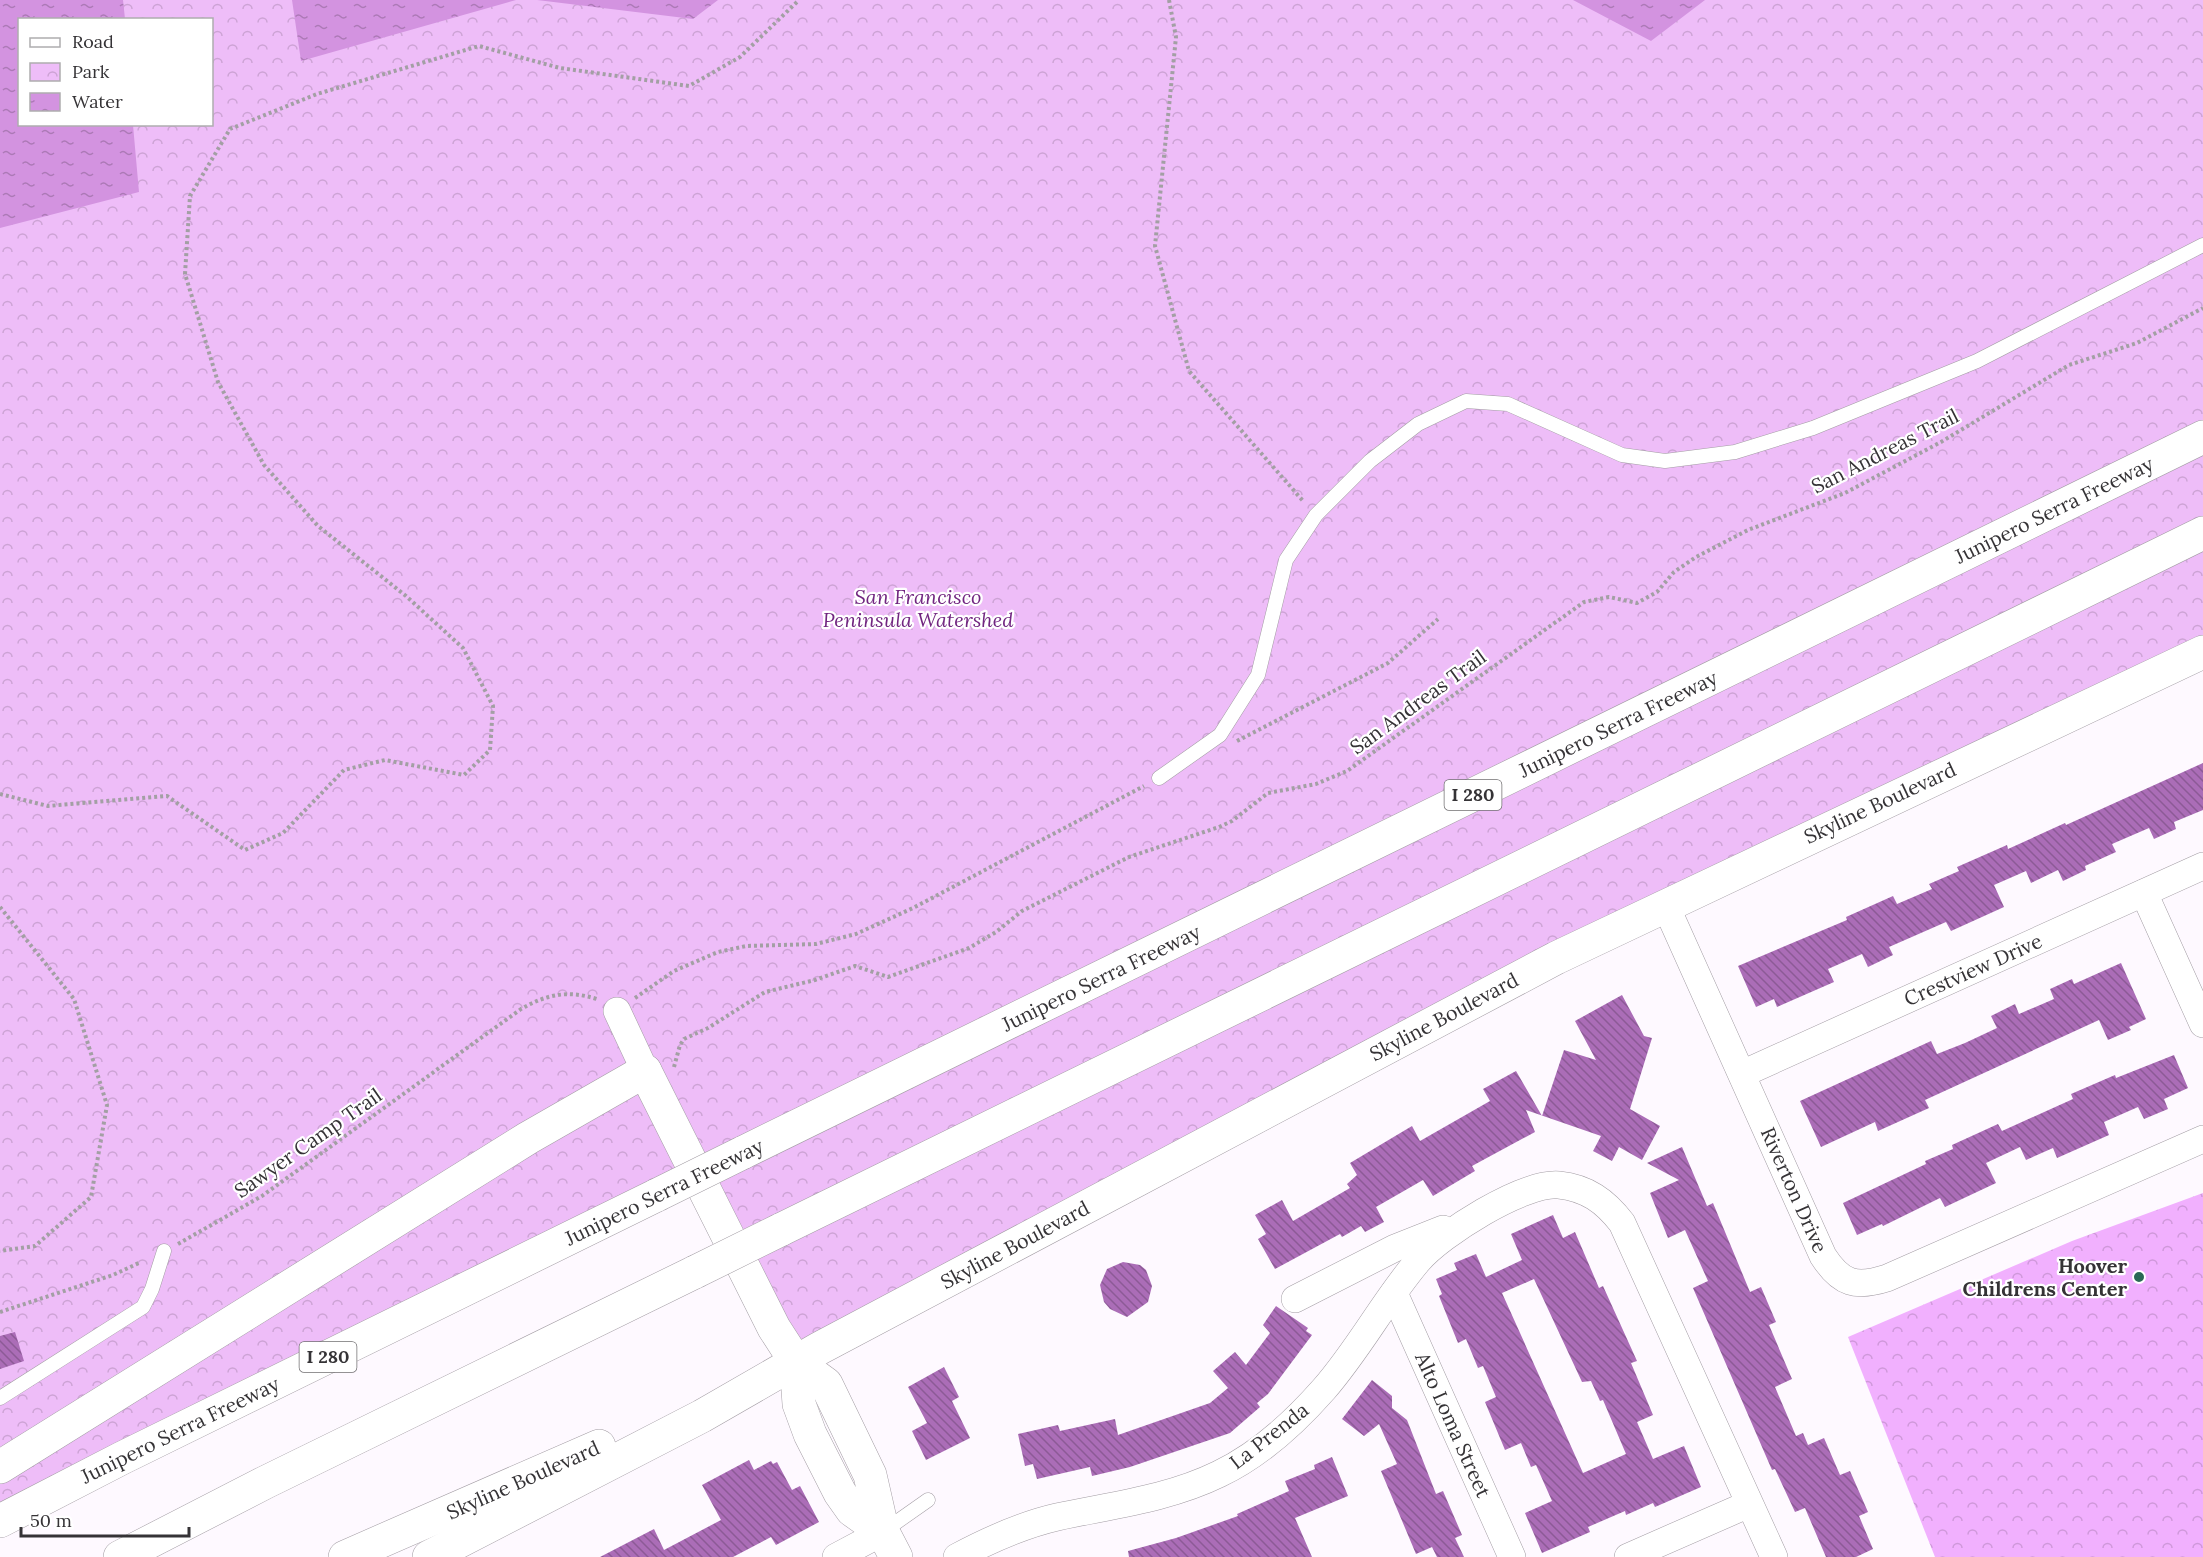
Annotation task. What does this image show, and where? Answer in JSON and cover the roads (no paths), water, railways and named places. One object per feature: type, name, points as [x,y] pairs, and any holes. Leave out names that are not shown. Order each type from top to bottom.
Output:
[{"type":"main road","name":"Junipero Serra Freeway","points":[[0,1521],[122,1458],[742,1153],[2203,438]]},
{"type":"main road","points":[[120,1557],[248,1491],[2203,533]]},
{"type":"main road","name":"Skyline Boulevard","points":[[429,1557],[702,1416],[796,1362],[1462,1007],[1665,904],[2203,652]]},
{"type":"main road","points":[[0,1467],[528,1138],[645,1071],[774,1328],[796,1362],[799,1404],[815,1444],[840,1493],[852,1510],[889,1544]]},
{"type":"main road","name":"Skyline Boulevard","points":[[345,1557],[677,1412],[702,1416]]},
{"type":"street","name":"Crestview Drive","points":[[1742,1074],[2203,866]]},
{"type":"street","points":[[2144,893],[2203,1024]]},
{"type":"street","name":"Riverton Drive","points":[[1665,904],[1823,1256],[1833,1272],[1850,1282],[1869,1284],[1887,1278],[2203,1139]]},
{"type":"street","points":[[617,1011],[645,1071]]},
{"type":"street","name":"La Prenda","points":[[1295,1299],[1395,1248],[1475,1216],[1530,1190],[1557,1185],[1583,1190],[1607,1204],[1622,1223],[1774,1557]]},
{"type":"street","name":"La Prenda","points":[[957,1557],[1013,1530],[1056,1517],[1132,1503],[1177,1491],[1220,1474],[1258,1449],[1295,1420],[1326,1388],[1419,1260],[1438,1240],[1475,1216]]},
{"type":"street","name":"Alto Loma Street","points":[[1394,1293],[1512,1557]]},
{"type":"street","points":[[1628,1557],[1749,1504]]},
{"type":"street","points":[[836,1557],[889,1544]]},
{"type":"lane","points":[[1159,778],[1220,735],[1258,675],[1286,560],[1316,515],[1370,461],[1418,424],[1466,401],[1508,404],[1622,455],[1665,461],[1734,452],[1814,428],[1977,361],[2203,245]]},
{"type":"lane","points":[[0,1398],[142,1307],[152,1289],[164,1251]]},
{"type":"lane","points":[[889,1544],[928,1500]]},
{"type":"water","points":[[0,0],[123,0],[125,18],[18,18],[18,126],[133,126],[139,192],[0,228]]},
{"type":"water","points":[[292,0],[516,0],[301,61]]},
{"type":"water","points":[[537,0],[718,0],[693,19]]},
{"type":"water","points":[[1573,0],[1705,0],[1651,41]]},
{"type":"place","name":"Hoover Childrens Center","points":[[2139,1277]]},
{"type":"park label","name":"San Francisco Peninsula Watershed","points":[[918,608]]}]
